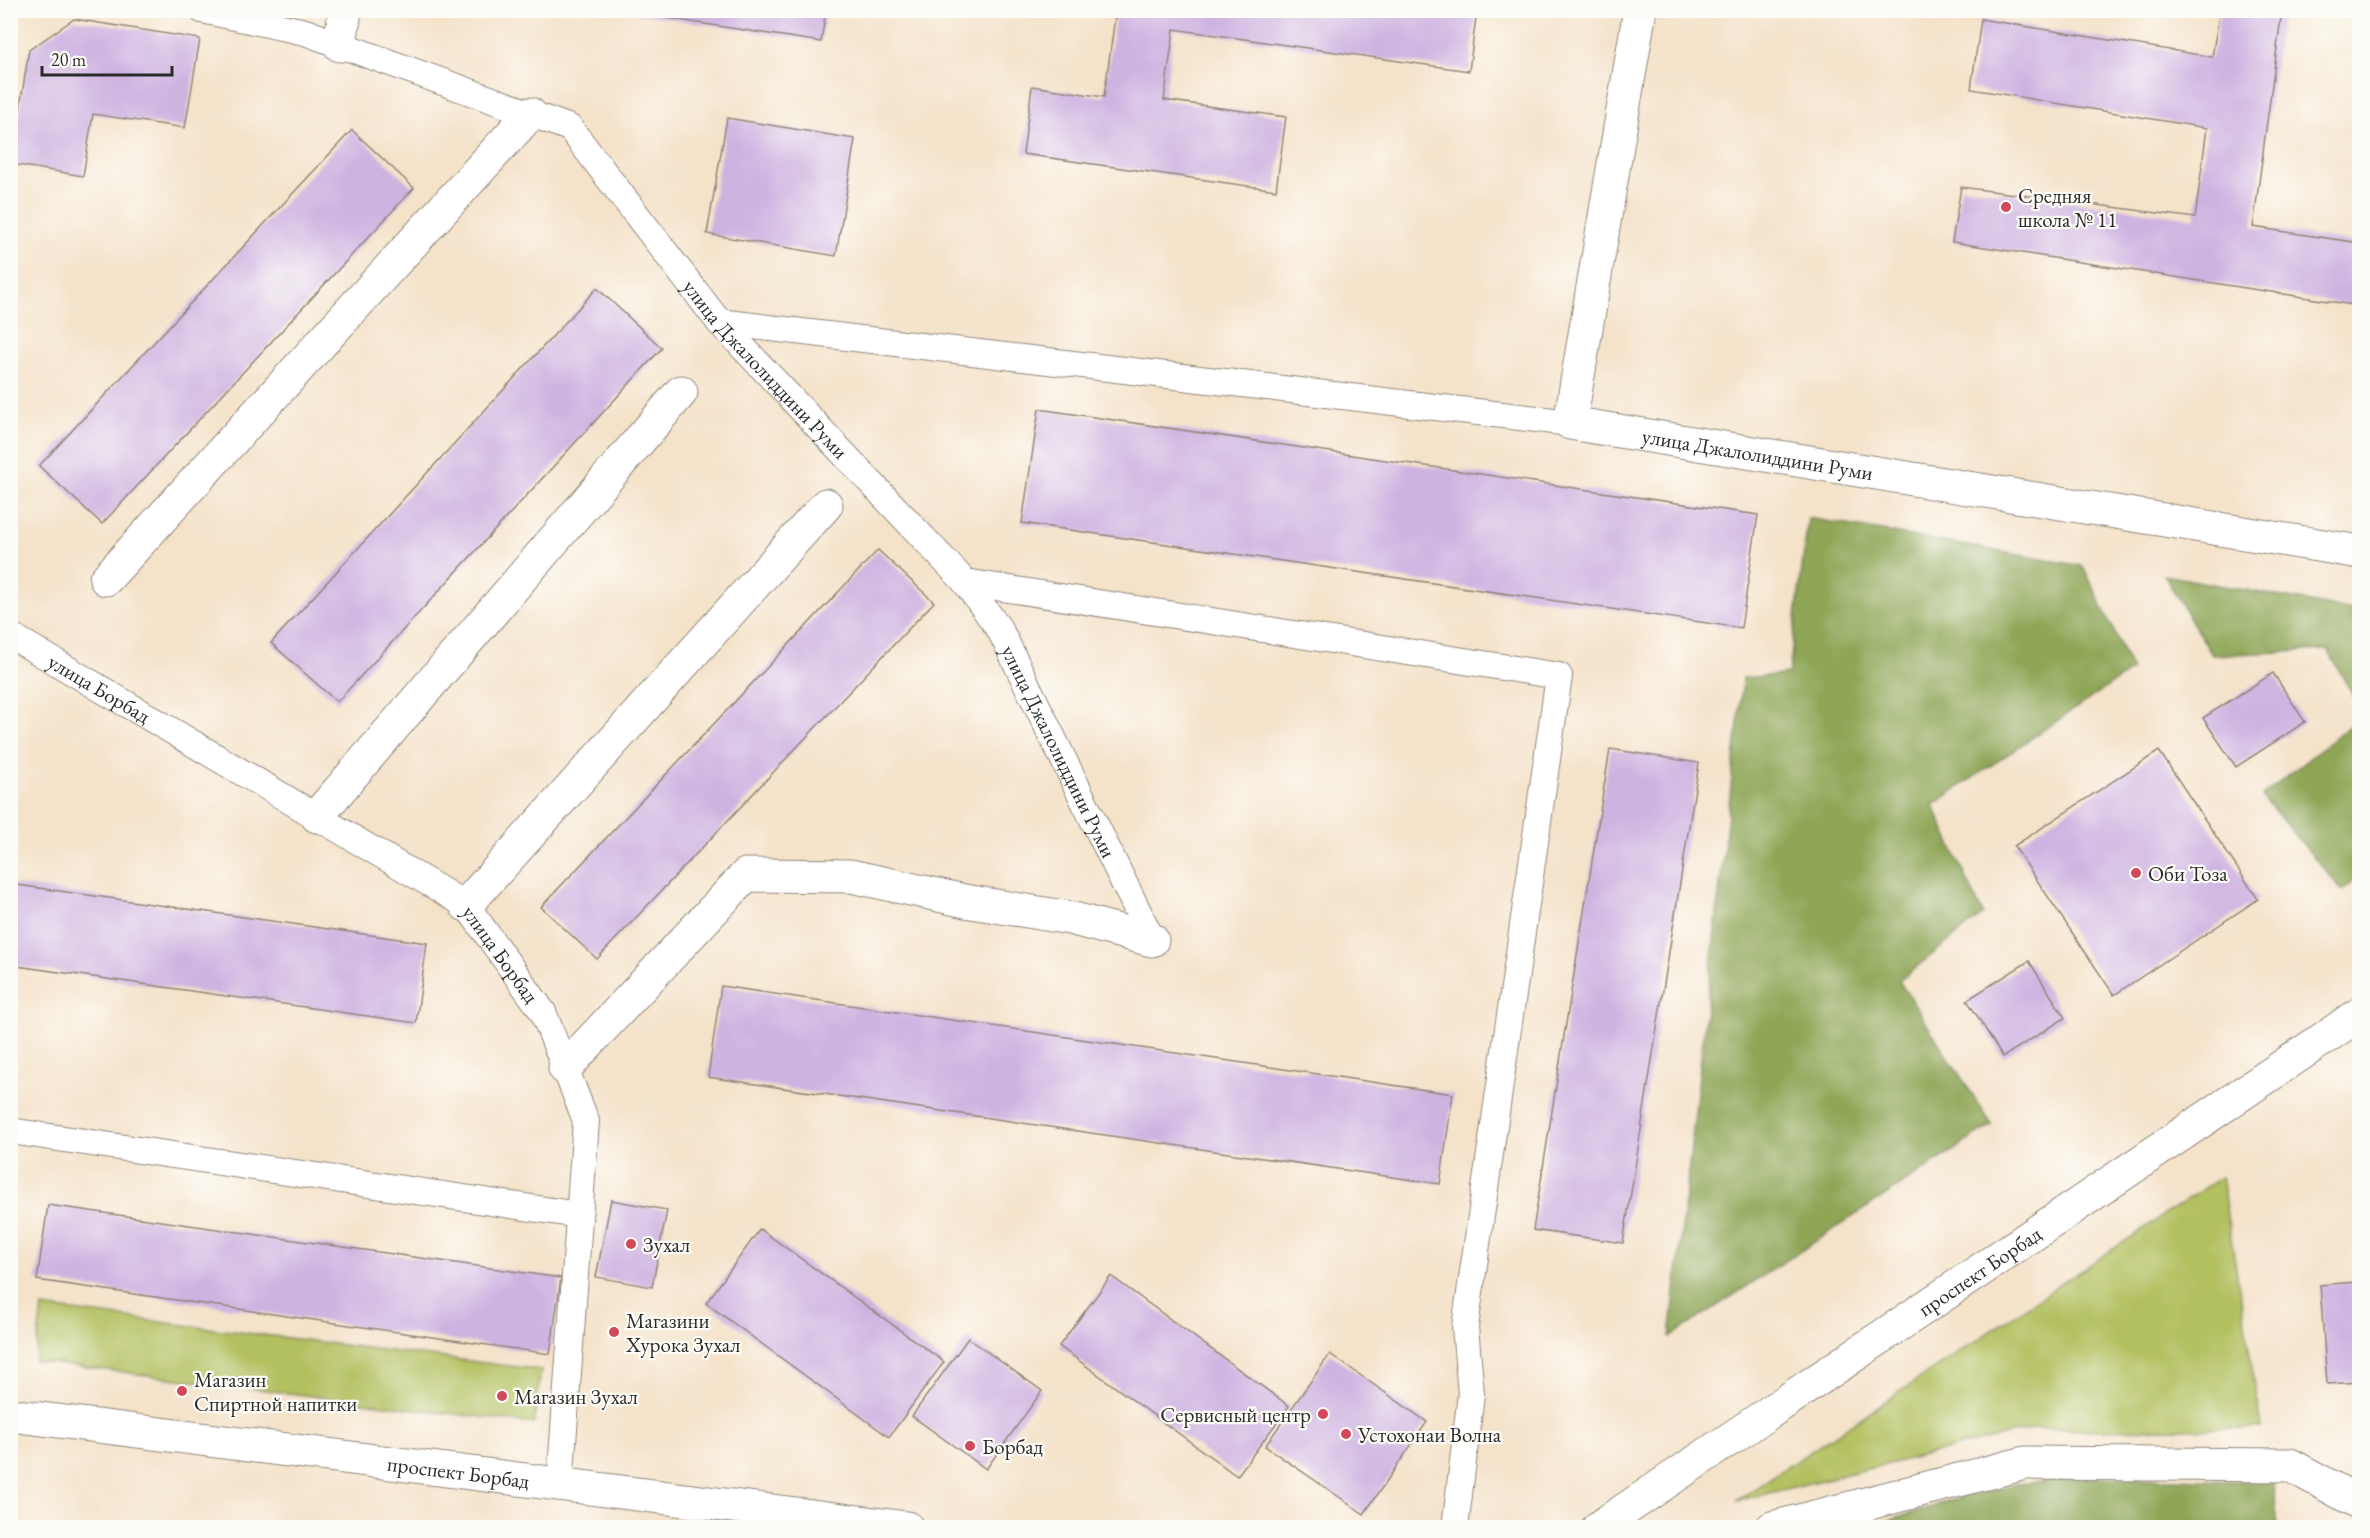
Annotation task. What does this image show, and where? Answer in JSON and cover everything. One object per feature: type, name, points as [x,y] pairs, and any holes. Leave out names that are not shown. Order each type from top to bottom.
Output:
[{"type":"street","points":[[340,45],[345,10]]},
{"type":"street","points":[[1570,423],[1640,10]]},
{"type":"street","points":[[106,579],[530,114]]},
{"type":"street","points":[[317,816],[681,392]]},
{"type":"street","name":"улица Джалолиддини Руми","points":[[1570,423],[2360,552]]},
{"type":"street","points":[[466,905],[826,505]]},
{"type":"street","points":[[565,1068],[746,875],[851,876],[965,901],[1070,918],[1152,940]]},
{"type":"street","name":"проспект Борбад","points":[[1598,1527],[2360,1014]]},
{"type":"street","name":"проспект Борбад","points":[[10,1415],[560,1485],[779,1520],[907,1527]]},
{"type":"street","points":[[1772,1527],[2025,1463],[2290,1465],[2360,1503]]},
{"type":"lane","name":"улица Джалолиддини Руми","points":[[202,10],[305,33],[570,128],[719,322],[964,582],[1000,630],[1152,940]]},
{"type":"lane","points":[[719,322],[1570,423]]},
{"type":"lane","points":[[964,582],[1559,676],[1465,1327],[1472,1394],[1455,1527]]},
{"type":"lane","name":"улица Борбад","points":[[10,635],[466,905],[543,1012],[586,1121],[560,1485]]},
{"type":"lane","points":[[10,1131],[579,1215]]},
{"type":"green space","points":[[1808,518],[2083,566],[2132,670],[1933,805],[1983,914],[1899,981],[1992,1125],[1670,1337],[1743,678],[1789,674]]},
{"type":"green space","points":[[2164,575],[2359,611],[2359,707],[2328,650],[2212,655]]},
{"type":"green space","points":[[2359,719],[2359,878],[2342,890],[2262,796]]},
{"type":"green space","points":[[2221,1177],[2262,1428],[2092,1430],[2035,1428],[1736,1501]]},
{"type":"green space","points":[[42,1307],[541,1370],[534,1424],[35,1361]]},
{"type":"green space","points":[[2100,1477],[2273,1482],[2278,1527],[1868,1528],[1950,1500],[2016,1484]]},
{"type":"building","points":[[615,10],[826,10],[821,42]]},
{"type":"building","points":[[1116,10],[1477,10],[1469,71],[1174,29],[1164,100],[1286,117],[1276,190],[1023,154],[1032,86],[1104,97]]},
{"type":"building","points":[[2220,10],[2282,10],[2253,227],[2360,243],[2360,306],[1952,242],[1961,187],[2195,218],[2207,128],[1971,89],[1981,19],[2212,57]]},
{"type":"building","points":[[74,19],[200,39],[185,128],[93,114],[83,176],[11,164],[29,50]]},
{"type":"building","points":[[727,118],[855,139],[836,256],[707,234]]},
{"type":"building","points":[[352,130],[414,188],[102,524],[39,466]]},
{"type":"building","points":[[597,288],[662,348],[337,702],[271,643]]},
{"type":"building","points":[[1039,409],[1758,515],[1741,628],[1022,523]]},
{"type":"building","points":[[878,550],[934,602],[597,959],[541,907]]},
{"type":"building","points":[[2273,673],[2305,722],[2236,767],[2203,718]]},
{"type":"building","points":[[1610,749],[1699,763],[1623,1243],[1533,1230]]},
{"type":"building","name":"Оби Тоза","points":[[2159,751],[2258,899],[2114,995],[2014,846]]},
{"type":"building","points":[[10,884],[427,943],[416,1023],[10,965]]},
{"type":"building","points":[[2029,961],[2065,1018],[2003,1057],[1967,1000]]},
{"type":"building","points":[[721,986],[1453,1094],[1440,1184],[708,1077]]},
{"type":"building","name":"Зухал","points":[[611,1200],[667,1210],[652,1287],[596,1277]]},
{"type":"building","points":[[48,1205],[561,1278],[550,1354],[37,1280]]},
{"type":"building","points":[[760,1229],[944,1362],[889,1437],[706,1303]]},
{"type":"building","points":[[2360,1269],[2360,1382],[2327,1384],[2320,1285],[2356,1282],[2355,1270]]},
{"type":"building","points":[[1111,1276],[1289,1406],[1237,1476],[1059,1346]]},
{"type":"building","points":[[968,1338],[1042,1391],[986,1469],[912,1416]]},
{"type":"building","name":"Устохонаи Волна","points":[[1330,1354],[1427,1422],[1364,1514],[1265,1446]]},
{"type":"place","name":"Средняя школа № 11","points":[[2006,207]]},
{"type":"place","name":"Оби Тоза","points":[[2136,873]]},
{"type":"place","name":"Зухал","points":[[631,1244]]},
{"type":"place","name":"Магазини Хурока Зухал","points":[[614,1332]]},
{"type":"place","name":"Магазин Спиртной напитки","points":[[182,1391]]},
{"type":"place","name":"Магазин Зухал","points":[[502,1396]]},
{"type":"place","name":"Сервисный центр","points":[[1323,1414]]},
{"type":"place","name":"Устохонаи Волна","points":[[1346,1434]]},
{"type":"place","name":"Борбад","points":[[970,1446]]}]
